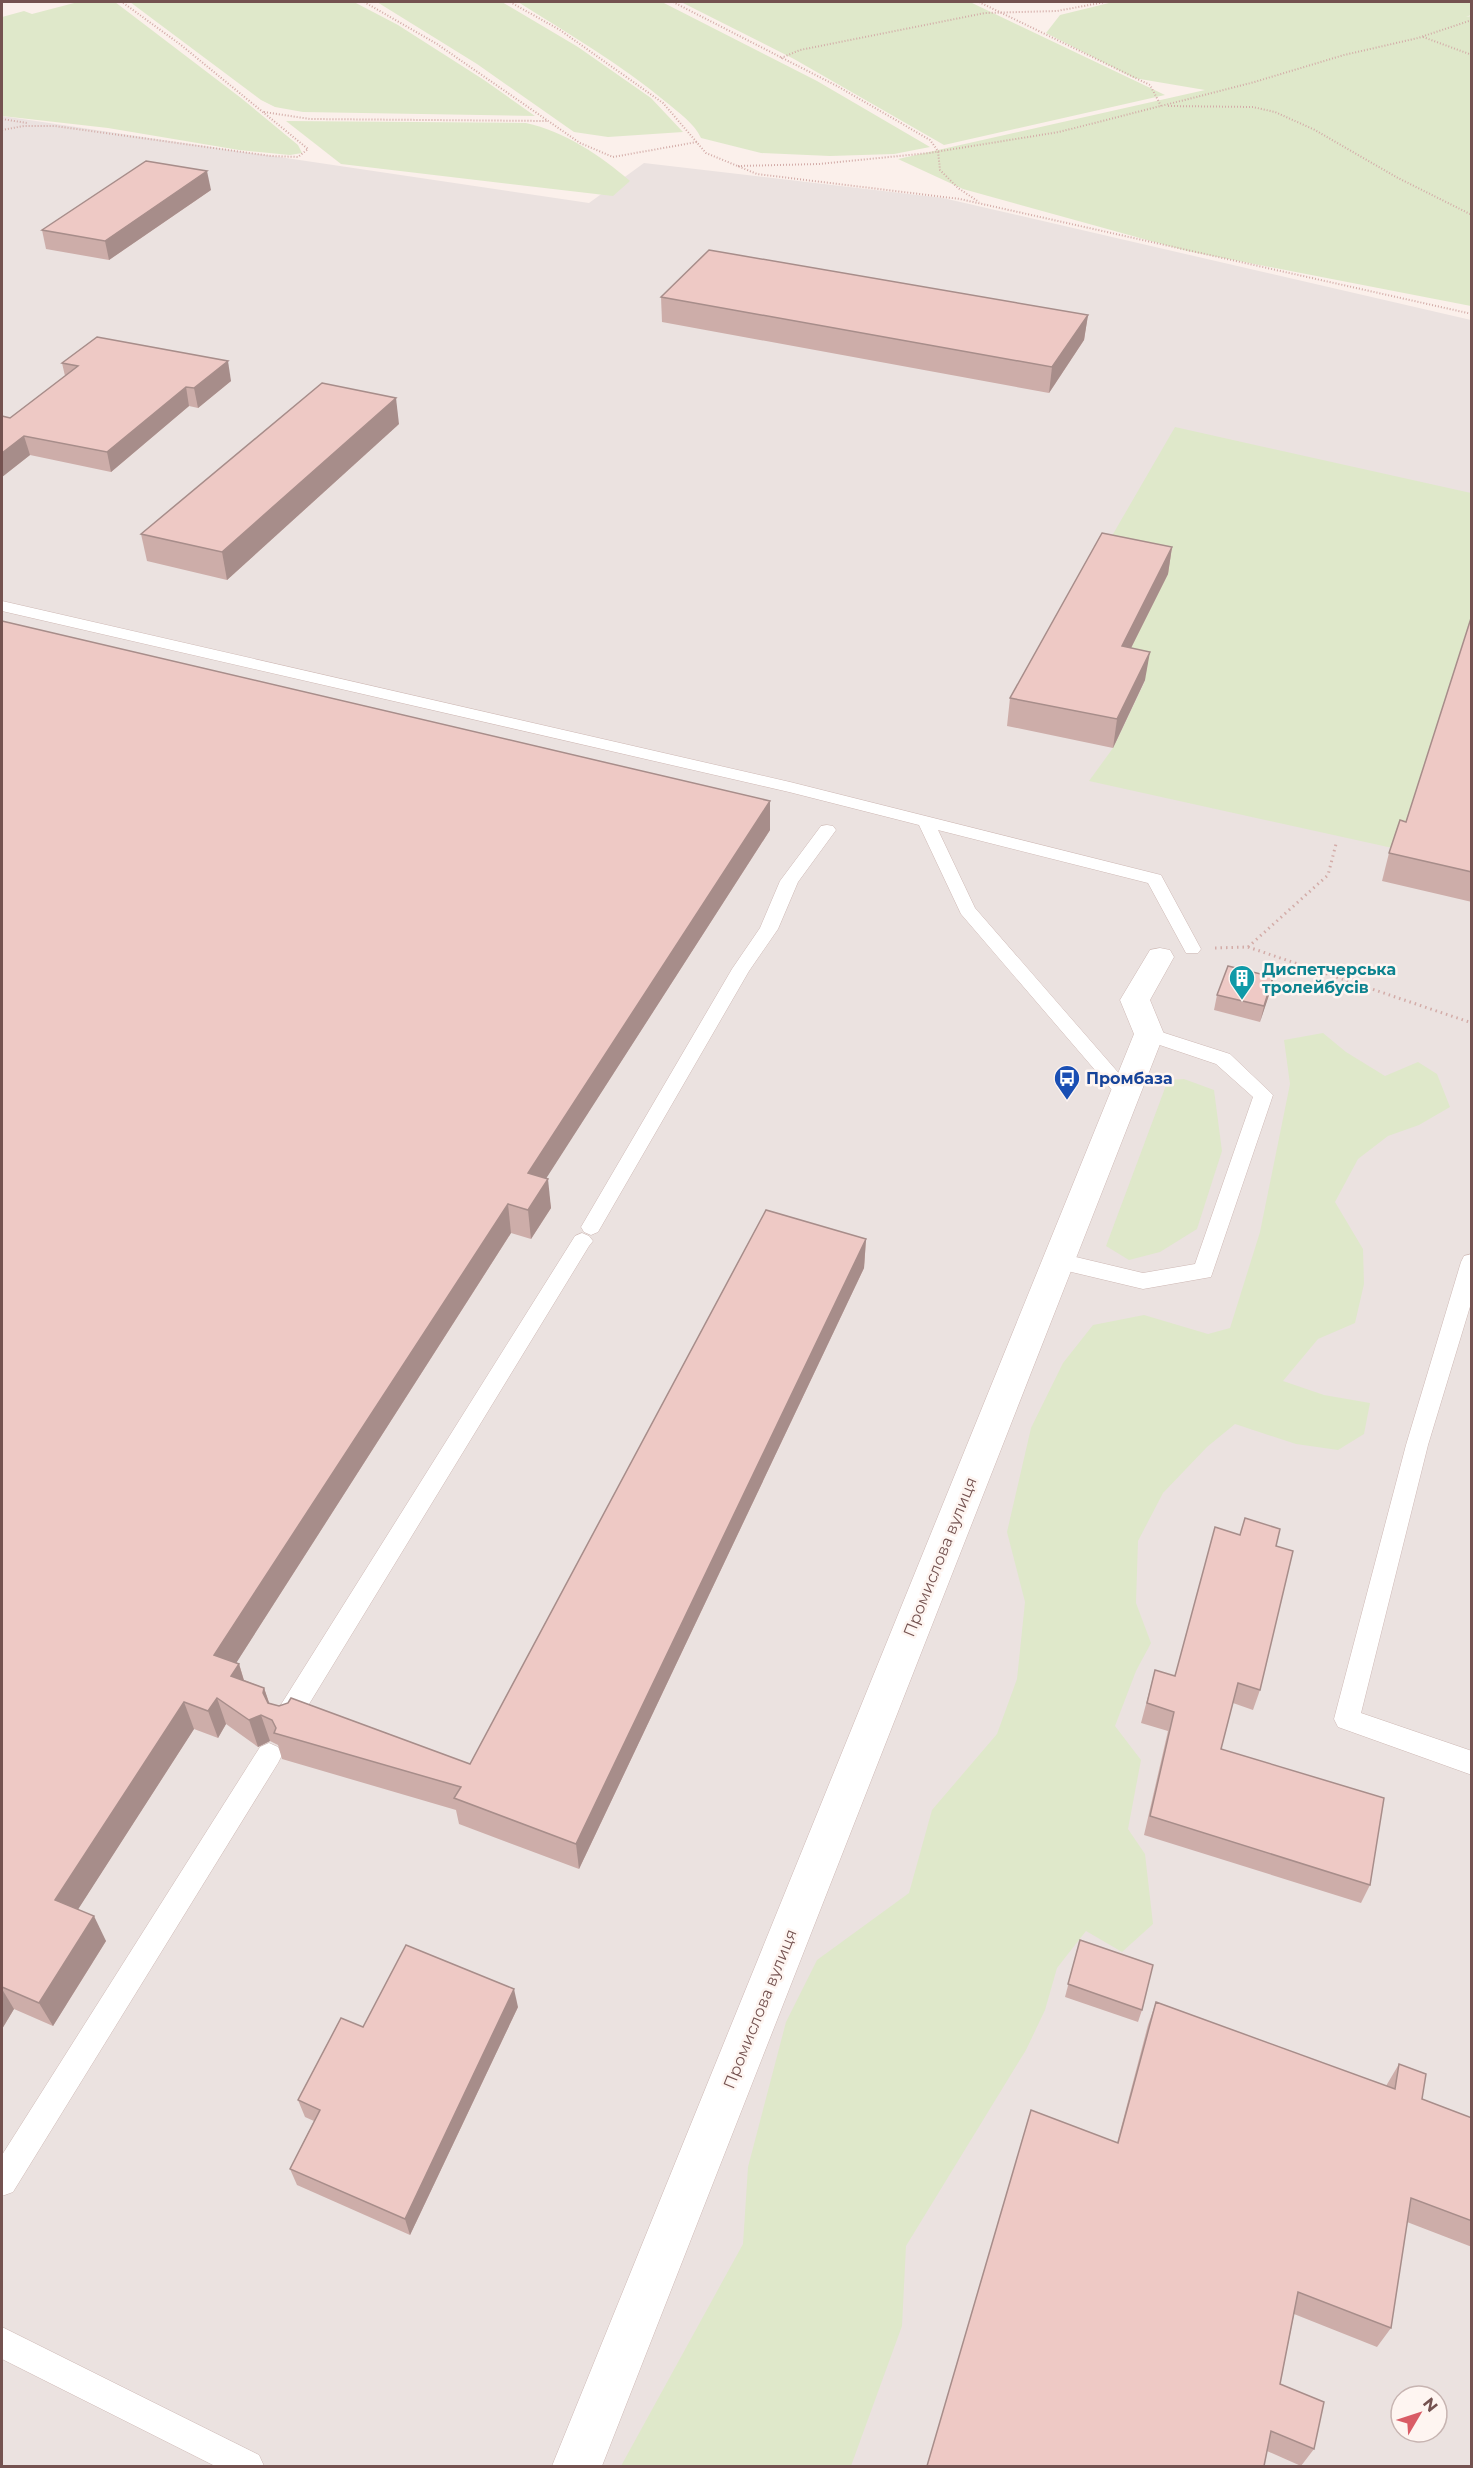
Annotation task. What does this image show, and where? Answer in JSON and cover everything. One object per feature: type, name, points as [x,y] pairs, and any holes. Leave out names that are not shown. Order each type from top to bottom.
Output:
[{"type":"street","points":[[1149,1034],[1135,1000],[1160,957]]},
{"type":"street","name":"Промислова вулиця","points":[[577,2466],[1149,1034]]},
{"type":"lane","points":[[2,606],[790,787],[1155,879],[1192,949]]},
{"type":"lane","points":[[926,822],[967,910],[1126,1093]]},
{"type":"lane","points":[[285,1719],[586,1234],[741,969],[769,928],[789,881],[827,830]]},
{"type":"lane","points":[[1059,1261],[1143,1281],[1203,1271],[1263,1095],[1223,1059],[1149,1034]]},
{"type":"lane","points":[[1472,1262],[1417,1445],[1347,1719],[1472,1763]]},
{"type":"lane","points":[[2,2181],[269,1755]]},
{"type":"lane","points":[[2,2343],[248,2466]]},
{"type":"path","points":[[2,119],[114,132],[259,156],[303,155],[308,149],[122,2]]},
{"type":"path","points":[[364,2],[428,38],[580,143],[613,156],[697,142]]},
{"type":"path","points":[[510,2],[560,30],[663,103],[706,153],[758,174],[926,193],[983,204],[1169,247],[1284,269],[1472,314]]},
{"type":"path","points":[[673,2],[839,87],[930,140],[938,151],[940,170],[958,188],[983,204]]},
{"type":"path","points":[[979,2],[1150,85],[1161,106]]},
{"type":"path","points":[[780,58],[800,50],[976,15],[1057,11],[1105,2]]},
{"type":"path","points":[[734,166],[819,164],[938,151],[1059,132],[1251,83],[1344,54],[1422,37],[1472,20]]},
{"type":"path","points":[[1422,37],[1472,55]]},
{"type":"path","points":[[1161,106],[1253,107],[1275,112],[1315,130],[1398,178],[1472,215]]},
{"type":"path","points":[[263,112],[310,119],[548,121]]},
{"type":"path","points":[[2,130],[30,123]]},
{"type":"path","points":[[1248,946],[1328,875],[1336,844]]},
{"type":"path","points":[[1192,949],[1248,946],[1472,1023]]},
{"type":"shaded area","points":[[2,116],[589,203],[644,163],[943,198],[1471,320],[1471,2466],[2,2466]]},
{"type":"green space","points":[[78,2],[115,2],[241,98],[298,145],[302,153],[290,155],[239,150],[108,128],[2,116],[2,17],[24,11],[32,14]]},
{"type":"green space","points":[[130,2],[354,2],[398,25],[535,116],[303,112],[275,107],[261,100]]},
{"type":"green space","points":[[377,2],[502,2],[578,47],[651,98],[683,132],[608,137],[574,132],[477,64]]},
{"type":"green space","points":[[518,2],[662,2],[817,81],[930,147],[894,154],[830,156],[761,153],[701,138],[686,118],[649,88]]},
{"type":"green space","points":[[681,2],[970,2],[1165,95],[944,145],[794,59]]},
{"type":"green space","points":[[1113,2],[1471,2],[1471,15],[1466,17],[1471,16],[1471,306],[1187,251],[963,189],[898,159],[1205,90],[1134,78],[1046,33],[1060,15]]},
{"type":"green space","points":[[286,121],[526,123],[568,138],[630,181],[613,196],[341,164]]},
{"type":"green space","points":[[1175,427],[1471,493],[1471,629],[1468,628],[1397,849],[1089,781],[1113,748],[1145,681],[1118,674],[1098,560]]},
{"type":"green space","points":[[1323,1033],[1346,1052],[1385,1076],[1418,1062],[1437,1074],[1450,1107],[1419,1125],[1388,1136],[1358,1159],[1335,1202],[1363,1249],[1364,1284],[1355,1323],[1318,1339],[1283,1381],[1324,1395],[1370,1403],[1364,1434],[1338,1450],[1296,1444],[1235,1424],[1207,1447],[1163,1493],[1138,1541],[1136,1603],[1151,1643],[1136,1671],[1115,1726],[1141,1760],[1128,1829],[1145,1854],[1153,1924],[1122,1952],[1086,1931],[1057,1968],[1045,2010],[1026,2050],[906,2246],[902,2326],[851,2466],[621,2466],[743,2244],[748,2167],[786,2022],[817,1960],[909,1893],[932,1810],[997,1734],[1017,1679],[1025,1602],[1007,1532],[1031,1428],[1063,1363],[1093,1325],[1144,1315],[1208,1334],[1230,1328],[1260,1232],[1290,1084],[1284,1040]]},
{"type":"green space","points":[[1184,1079],[1214,1090],[1222,1151],[1197,1229],[1160,1252],[1129,1260],[1106,1246],[1168,1080]]},
{"type":"building","points":[[146,161],[207,171],[105,241],[42,230]]},
{"type":"building","points":[[709,250],[1088,315],[1052,367],[661,297]]},
{"type":"building","points":[[97,337],[228,361],[194,388],[186,387],[107,452],[24,436],[2,453],[2,416],[10,418],[78,366],[62,363]]},
{"type":"building","points":[[322,383],[396,398],[222,552],[141,534]]},
{"type":"building","points":[[1102,533],[1172,547],[1122,646],[1150,652],[1117,719],[1010,698]]},
{"type":"building","points":[[1472,615],[1472,872],[1389,853],[1400,820],[1406,822]]},
{"type":"building","points":[[2,621],[770,801],[528,1173],[548,1179],[528,1210],[508,1204],[214,1655],[239,1664],[231,1676],[264,1688],[263,1693],[268,1703],[279,1706],[288,1703],[291,1698],[470,1764],[766,1210],[866,1239],[576,1844],[454,1798],[461,1787],[274,1733],[276,1728],[272,1720],[261,1715],[249,1720],[217,1698],[208,1711],[184,1702],[55,1900],[94,1916],[39,2003],[2,1987]]},
{"type":"building","points":[[1228,966],[1273,977],[1264,1006],[1217,995]]},
{"type":"building","points":[[1245,1518],[1280,1529],[1276,1546],[1293,1551],[1260,1690],[1238,1683],[1221,1749],[1384,1798],[1370,1885],[1150,1816],[1174,1712],[1147,1703],[1155,1670],[1175,1676],[1215,1527],[1240,1535]]},
{"type":"building","points":[[1080,1940],[1153,1965],[1142,2010],[1068,1984]]},
{"type":"building","points":[[406,1945],[514,1989],[405,2219],[290,2169],[320,2110],[298,2100],[341,2018],[363,2027]]},
{"type":"building","points":[[1156,2002],[1395,2089],[1399,2064],[1426,2074],[1422,2099],[1472,2118],[1472,2221],[1411,2198],[1391,2328],[1298,2292],[1280,2384],[1324,2402],[1314,2449],[1271,2431],[1264,2466],[927,2466],[1031,2110],[1118,2143]]},
{"type":"place","name":"Диспетчерська тролейбусів","points":[[1242,1001]]},
{"type":"place","name":"Промбаза","points":[[1067,1101]]}]
